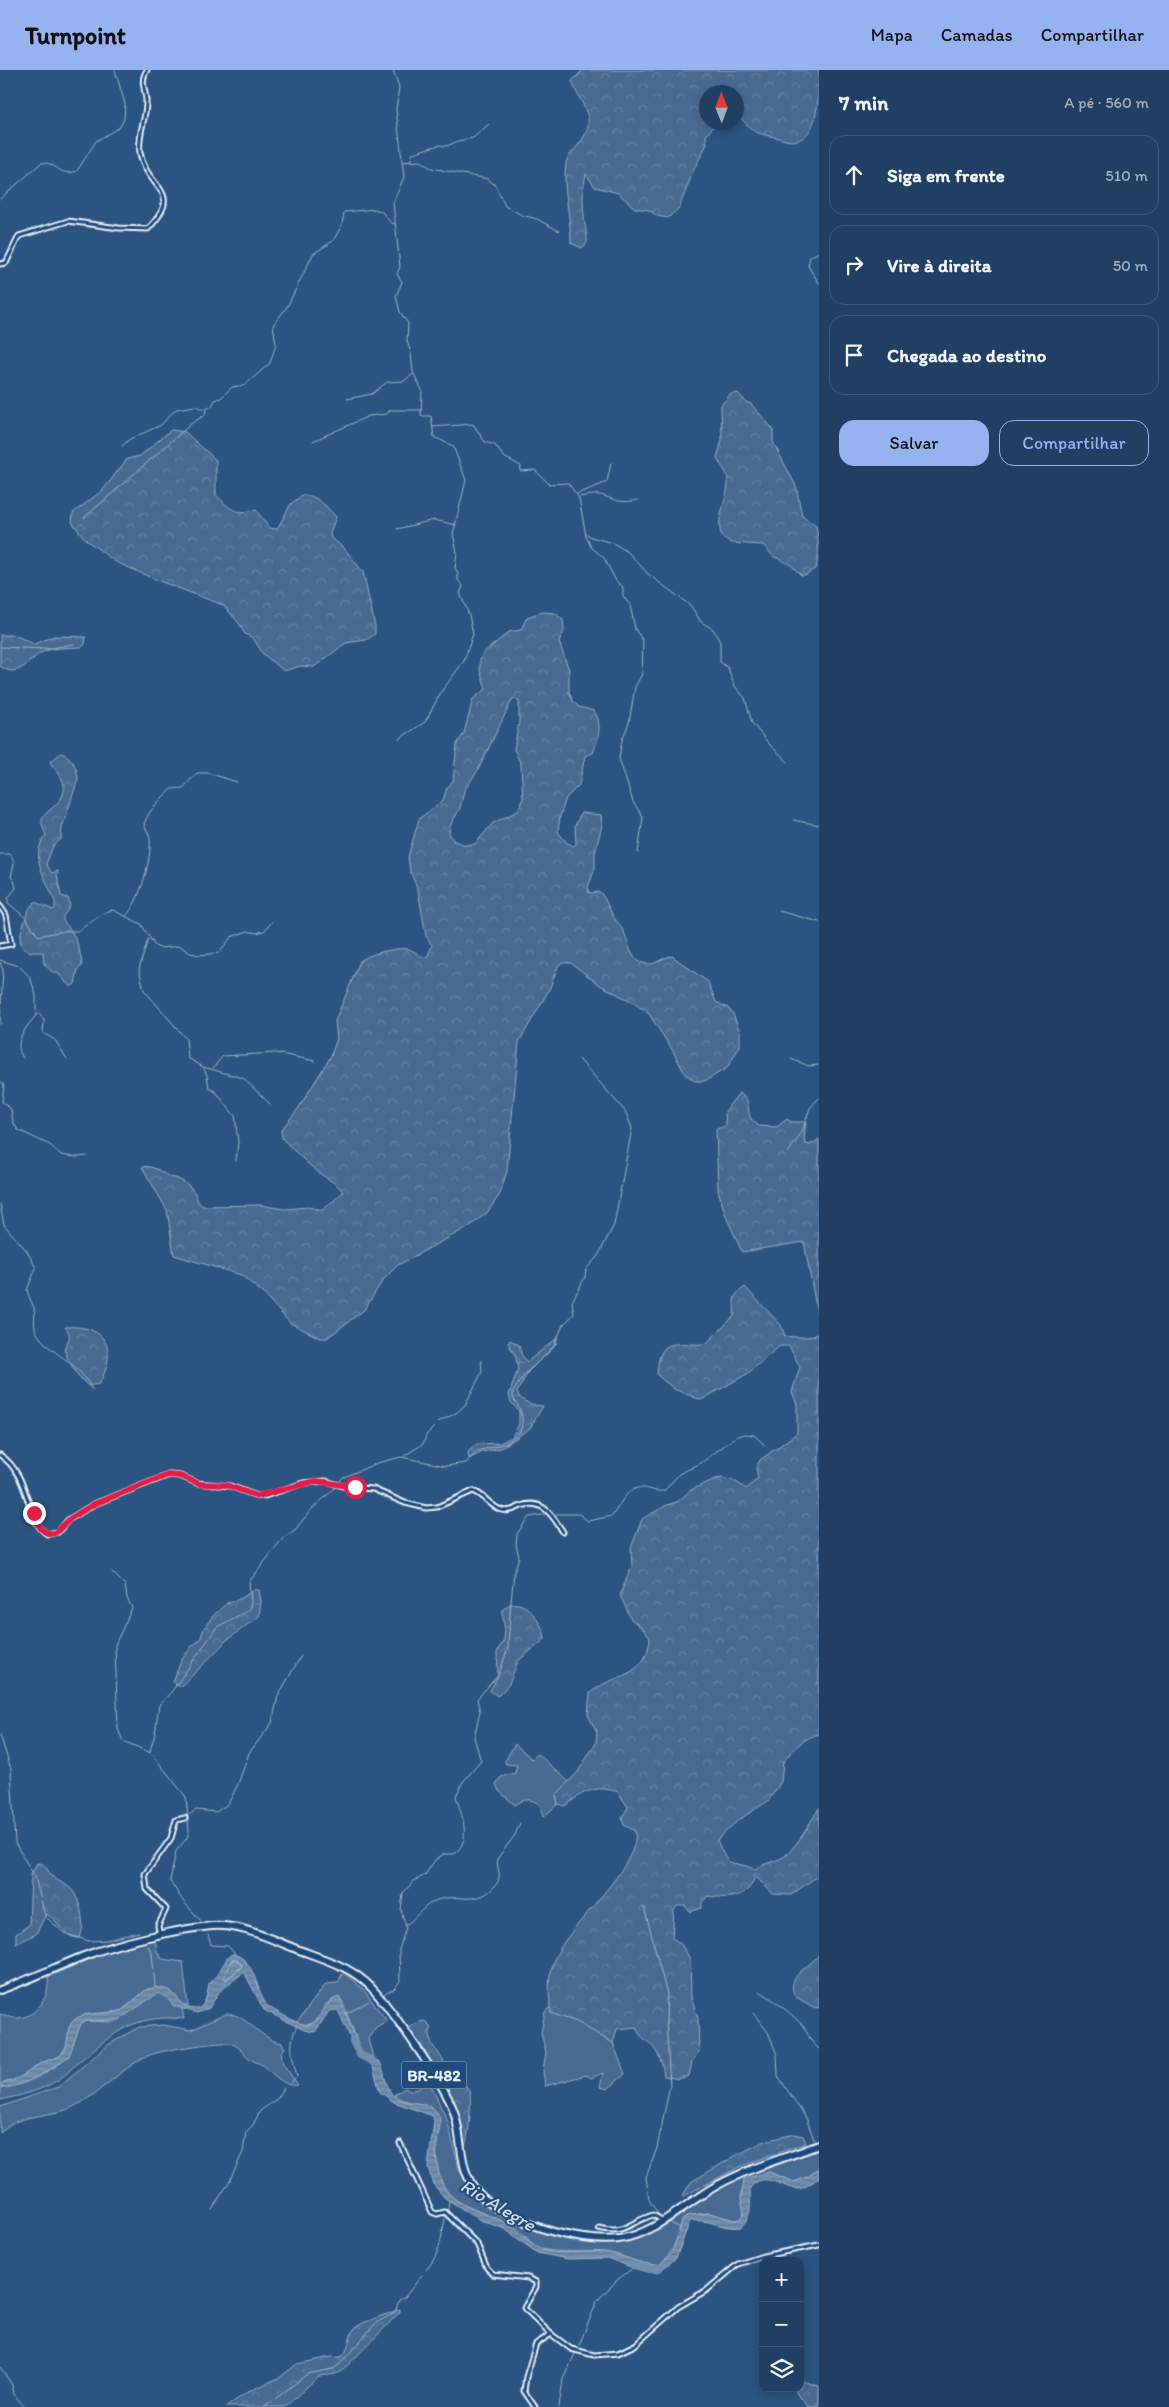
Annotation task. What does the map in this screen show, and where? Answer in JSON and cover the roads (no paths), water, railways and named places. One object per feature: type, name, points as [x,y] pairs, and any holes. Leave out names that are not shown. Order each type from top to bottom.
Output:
[{"type":"highway","name":"BR-482","points":[[0,1990],[86,1956],[160,1936],[212,1926],[239,1928],[334,1964],[364,1980],[382,2001],[446,2092],[456,2117],[464,2167],[476,2190],[496,2206],[523,2222],[579,2236],[618,2239],[643,2232],[717,2186],[750,2170],[819,2145]]},
{"type":"street","points":[[0,264],[6,263],[19,236],[54,224],[68,221],[148,229],[162,214],[166,200],[161,189],[149,176],[140,153],[140,129],[146,100],[142,84],[147,70]]},
{"type":"street","points":[[0,906],[6,915],[11,944],[0,946]]},
{"type":"street","points":[[0,1456],[19,1473],[37,1523],[47,1534],[58,1532],[71,1518],[94,1504],[165,1476],[173,1475],[200,1484],[230,1486],[257,1496],[265,1496],[303,1483],[326,1482],[379,1491],[405,1503],[426,1508],[437,1507],[474,1491],[491,1505],[503,1510],[526,1505],[547,1509],[552,1513],[564,1532]]},
{"type":"street","points":[[160,1936],[158,1926],[166,1909],[147,1889],[145,1874],[171,1838],[176,1820],[185,1818]]},
{"type":"street","points":[[400,2142],[432,2212],[437,2214],[445,2212],[476,2244],[490,2272],[497,2276],[528,2278],[536,2282],[536,2287],[524,2308],[551,2334],[571,2349],[586,2354],[618,2353],[635,2345],[678,2307],[707,2290],[738,2264],[764,2256],[819,2245]]},
{"type":"street","points":[[599,2228],[611,2231],[619,2230],[633,2222],[653,2215],[662,2220]]},
{"type":"street","points":[[535,2407],[524,2391],[526,2377],[536,2344],[551,2334]]},
{"type":"water","points":[[232,1954],[239,1956],[250,1967],[265,2003],[297,2022],[306,2025],[316,2022],[329,2003],[339,1997],[359,2046],[363,2053],[380,2062],[388,2088],[394,2096],[405,2101],[431,2107],[439,2115],[440,2124],[436,2143],[437,2162],[441,2181],[448,2193],[464,2205],[510,2225],[544,2250],[559,2253],[604,2252],[651,2265],[659,2265],[672,2253],[682,2221],[686,2216],[710,2213],[734,2220],[740,2219],[744,2214],[741,2198],[744,2179],[769,2172],[794,2182],[809,2176],[819,2168],[819,2178],[798,2189],[767,2180],[755,2183],[750,2188],[749,2213],[741,2227],[728,2227],[703,2221],[690,2221],[676,2258],[657,2273],[644,2267],[636,2269],[607,2258],[568,2259],[537,2253],[505,2229],[480,2220],[445,2198],[433,2184],[428,2167],[434,2122],[433,2116],[394,2102],[380,2092],[373,2067],[353,2044],[338,2010],[329,2011],[315,2032],[304,2030],[264,2010],[244,1972],[219,1992],[209,2008],[197,2013],[174,2006],[167,1998],[158,1993],[119,2020],[87,2021],[81,2023],[69,2056],[26,2082],[17,2086],[0,2087],[0,2084],[17,2079],[43,2062],[62,2055],[66,2048],[69,2027],[74,2020],[85,2015],[122,2010],[150,1988],[168,1990],[183,2005],[190,2008],[200,2008],[205,2001],[209,1983]]},
{"type":"waterway","points":[[0,199],[41,163],[50,164],[66,172],[77,171],[96,141],[120,127],[124,119],[125,104],[115,70]]},
{"type":"waterway","points":[[393,70],[399,87],[396,109],[404,177],[393,203],[400,267],[397,274],[402,282],[396,296],[400,312],[408,323],[407,341],[411,353],[413,372],[422,390],[421,416],[431,416],[434,437],[453,446],[466,480],[453,534],[457,552],[455,568],[458,580],[463,586],[460,593],[469,615],[473,634],[464,661],[441,692],[425,722],[399,739]]},
{"type":"waterway","points":[[410,162],[413,153],[473,138],[489,124]]},
{"type":"waterway","points":[[402,162],[420,161],[431,168],[488,179],[495,185],[505,206],[522,215],[537,219],[559,231]]},
{"type":"waterway","points":[[84,518],[192,423],[205,415],[206,409],[212,406],[215,400],[221,398],[232,387],[245,385],[270,363],[276,344],[273,325],[287,307],[313,254],[333,241],[342,225],[344,212],[375,209],[382,212],[391,223],[395,224]]},
{"type":"waterway","points":[[819,252],[810,257],[808,266],[819,283]]},
{"type":"waterway","points":[[347,399],[372,394],[387,382],[404,381],[413,374]]},
{"type":"waterway","points":[[122,446],[130,439],[161,425],[176,409],[195,406],[205,409]]},
{"type":"waterway","points":[[313,441],[369,416],[387,414],[390,410],[420,410]]},
{"type":"waterway","points":[[433,427],[473,424],[485,442],[495,445],[504,457],[521,466],[520,471],[535,470],[549,484],[568,483],[579,498],[586,536],[591,547],[604,558],[616,581],[623,587],[623,596],[630,605],[635,629],[643,641],[642,674],[635,687],[629,723],[622,740],[619,758],[633,802],[643,817],[638,853]]},
{"type":"waterway","points":[[577,494],[607,482],[611,463]]},
{"type":"waterway","points":[[580,497],[601,495],[615,500],[638,500]]},
{"type":"waterway","points":[[397,529],[434,520],[456,525]]},
{"type":"waterway","points":[[587,534],[591,537],[613,543],[628,552],[648,574],[691,606],[701,622],[713,629],[720,642],[720,662],[728,668],[734,685],[745,698],[752,723],[770,745],[788,762]]},
{"type":"waterway","points":[[0,647],[46,649],[74,644]]},
{"type":"waterway","points":[[126,916],[136,901],[147,868],[150,838],[144,824],[156,805],[171,789],[183,788],[197,773],[208,773],[237,782]]},
{"type":"waterway","points":[[793,820],[819,825]]},
{"type":"waterway","points":[[0,854],[11,854],[14,863],[11,877],[16,888],[8,898],[8,903],[25,917],[38,936],[64,931],[78,931],[105,912],[113,910],[141,924],[155,946],[160,948],[180,946],[190,953],[200,955],[219,953],[231,937],[248,931],[256,933],[264,931],[272,922]]},
{"type":"waterway","points":[[779,911],[819,922]]},
{"type":"waterway","points":[[148,939],[139,969],[144,990],[186,1039],[188,1058],[203,1067],[243,1078],[270,1104]]},
{"type":"waterway","points":[[0,960],[19,966],[30,977],[36,995],[36,1010],[44,1020],[43,1033],[55,1040],[67,1059]]},
{"type":"waterway","points":[[0,962],[3,970],[0,1024]]},
{"type":"waterway","points":[[23,1058],[20,1052],[20,1040],[25,1029],[37,1014]]},
{"type":"waterway","points":[[213,1068],[223,1056],[276,1053],[315,1061]]},
{"type":"waterway","points":[[339,1483],[342,1478],[377,1463],[401,1457],[446,1466],[466,1463],[477,1451],[507,1443],[520,1432],[521,1414],[513,1398],[513,1392],[524,1375],[553,1348],[563,1325],[574,1314],[572,1302],[585,1277],[586,1269],[598,1256],[614,1225],[632,1128],[625,1111],[579,1059]]},
{"type":"waterway","points":[[791,1059],[809,1066],[819,1065]]},
{"type":"waterway","points":[[204,1069],[209,1088],[216,1092],[235,1116],[238,1142],[236,1161]]},
{"type":"waterway","points":[[0,1081],[4,1085],[2,1102],[11,1109],[13,1122],[18,1130],[50,1145],[61,1155],[87,1156]]},
{"type":"waterway","points":[[788,1153],[802,1132],[810,1108],[819,1098]]},
{"type":"waterway","points":[[0,1204],[4,1225],[27,1251],[36,1268],[27,1290],[34,1308],[36,1332],[45,1343],[80,1372],[92,1390]]},
{"type":"waterway","points":[[404,1456],[423,1444],[427,1434],[440,1421],[456,1413],[465,1405],[482,1372],[481,1360]]},
{"type":"waterway","points":[[556,1514],[579,1514],[588,1521],[612,1516],[625,1497],[633,1490],[644,1488],[664,1491],[679,1474],[701,1463],[737,1436],[745,1434],[754,1435],[767,1447]]},
{"type":"waterway","points":[[150,1751],[155,1734],[159,1705],[172,1691],[217,1627],[249,1610],[251,1602],[249,1582],[283,1538],[295,1530],[310,1511],[336,1487]]},
{"type":"waterway","points":[[383,1997],[386,1992],[394,1989],[400,1981],[399,1950],[406,1927],[401,1910],[403,1893],[414,1881],[425,1875],[435,1860],[444,1854],[454,1854],[463,1842],[463,1819],[456,1796],[462,1783],[481,1761],[474,1738],[480,1711],[477,1699],[499,1674],[508,1648],[514,1572],[519,1557],[516,1545],[517,1534],[529,1517],[548,1514]]},
{"type":"waterway","points":[[112,1572],[125,1585],[127,1598],[132,1608],[115,1645],[118,1729],[123,1741],[151,1753],[186,1797],[189,1831],[187,1838],[176,1851],[170,1881],[183,1901],[201,1921]]},
{"type":"waterway","points":[[189,1815],[196,1810],[216,1812],[228,1804],[238,1784],[249,1753],[272,1723],[278,1696],[301,1656]]},
{"type":"waterway","points":[[0,1735],[11,1769],[15,1843],[35,1877],[45,1916],[64,1933],[89,1941],[107,1940],[139,1932]]},
{"type":"waterway","points":[[406,1925],[428,1905],[437,1900],[444,1898],[473,1898],[487,1893],[493,1888],[499,1878],[497,1859],[515,1835],[520,1823]]},
{"type":"waterway","points":[[644,1907],[667,1994],[666,2021],[670,2085],[657,2148],[646,2177],[649,2200],[659,2215]]},
{"type":"waterway","points":[[208,1935],[211,1945],[228,1946],[235,1954]]},
{"type":"waterway","points":[[148,1946],[152,1953],[155,1987]]},
{"type":"waterway","points":[[759,1991],[800,2022],[819,2049]]},
{"type":"waterway","points":[[346,2014],[369,2001]]},
{"type":"waterway","points":[[753,2013],[768,2032],[777,2055],[778,2076],[806,2118],[815,2142]]},
{"type":"waterway","points":[[290,2084],[297,2076],[292,2056],[292,2039],[297,2025]]},
{"type":"waterway","name":"Rio Alegre","points":[[353,2041],[360,2055],[372,2061]]},
{"type":"waterway","points":[[212,2209],[228,2184],[243,2152],[246,2132],[253,2125],[260,2111],[278,2098],[284,2088]]},
{"type":"waterway","points":[[448,2210],[449,2201]]},
{"type":"waterway","points":[[426,2270],[437,2252],[445,2219]]},
{"type":"waterway","points":[[669,2222],[681,2229]]},
{"type":"waterway","name":"Rio Alegre","points":[[634,2265],[650,2269],[659,2268]]},
{"type":"waterway","points":[[578,2348],[597,2301],[617,2280],[633,2268]]},
{"type":"waterway","points":[[265,2407],[307,2374],[333,2369],[339,2365],[375,2324],[395,2312],[399,2300],[405,2297],[422,2275]]},
{"type":"waterway","points":[[559,2407],[563,2379],[575,2354]]},
{"type":"waterway","points":[[0,2367],[12,2385],[14,2394],[24,2407]]}]
